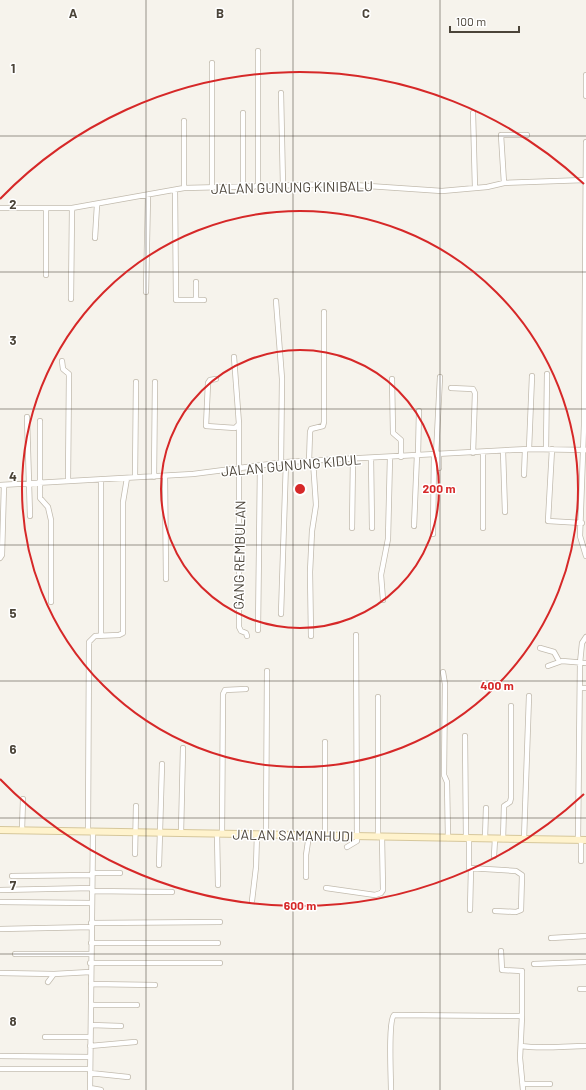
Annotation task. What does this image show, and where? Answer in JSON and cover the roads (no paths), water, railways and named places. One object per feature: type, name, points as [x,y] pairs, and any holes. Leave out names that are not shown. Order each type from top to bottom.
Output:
[{"type":"street","points":[[258,51],[258,187]]},
{"type":"street","points":[[212,63],[212,188]]},
{"type":"street","points":[[586,75],[586,96]]},
{"type":"street","points":[[281,93],[283,186]]},
{"type":"street","points":[[243,113],[243,188]]},
{"type":"street","points":[[473,113],[475,188]]},
{"type":"street","points":[[184,120],[184,188]]},
{"type":"street","points":[[504,182],[501,134],[527,135]]},
{"type":"street","points":[[586,142],[584,450],[583,525],[581,542],[586,556]]},
{"type":"street","name":"JALAN GUNUNG KINIBALU","points":[[0,208],[72,208],[97,205],[184,188],[243,188],[339,184],[442,191],[475,188],[504,182],[585,180]]},
{"type":"street","points":[[176,190],[176,300],[204,300]]},
{"type":"street","points":[[146,292],[148,195]]},
{"type":"street","points":[[95,238],[97,205]]},
{"type":"street","points":[[70,299],[72,208]]},
{"type":"street","points":[[46,209],[46,275]]},
{"type":"street","points":[[196,282],[196,300]]},
{"type":"street","points":[[276,301],[282,379],[283,462],[281,614]]},
{"type":"street","points":[[311,636],[310,572],[316,505],[311,462],[310,432],[311,429],[323,426],[324,422],[324,312]]},
{"type":"street","name":"GANG REMBULAN","points":[[234,357],[239,424],[240,469],[238,627],[241,631],[246,633],[247,636]]},
{"type":"street","points":[[62,361],[63,369],[69,374],[68,481]]},
{"type":"street","points":[[546,449],[548,374]]},
{"type":"street","points":[[524,475],[532,376]]},
{"type":"street","points":[[433,534],[440,377]]},
{"type":"street","points":[[216,379],[210,380],[208,383],[206,426],[235,428],[239,424]]},
{"type":"street","points":[[392,379],[394,433],[401,440],[401,457]]},
{"type":"street","points":[[135,477],[136,382]]},
{"type":"street","points":[[154,477],[155,382]]},
{"type":"street","points":[[451,388],[473,389],[474,391],[473,453]]},
{"type":"street","points":[[414,526],[419,411]]},
{"type":"street","points":[[27,417],[30,516]]},
{"type":"street","points":[[40,421],[40,498],[48,507],[51,520],[51,602]]},
{"type":"street","name":"JALAN GUNUNG KIDUL","points":[[2,485],[154,477],[240,469],[283,462],[311,462],[527,449],[584,450]]},
{"type":"street","points":[[552,449],[548,523],[583,525]]},
{"type":"street","points":[[503,451],[505,512]]},
{"type":"street","points":[[483,452],[483,528]]},
{"type":"street","points":[[436,455],[439,468]]},
{"type":"street","points":[[383,600],[381,575],[388,538],[390,457]]},
{"type":"street","points":[[371,458],[372,528]]},
{"type":"street","points":[[352,528],[353,459]]},
{"type":"street","points":[[258,630],[260,466]]},
{"type":"street","points":[[165,476],[166,579]]},
{"type":"street","points":[[100,1090],[90,1089],[89,1071],[91,1026],[90,963],[92,874],[90,831],[89,645],[92,638],[101,635],[119,635],[122,634],[124,630],[123,502],[127,478]]},
{"type":"street","points":[[101,480],[101,635]]},
{"type":"street","points":[[0,558],[2,555],[2,485]]},
{"type":"street","points":[[347,847],[356,842],[357,836],[356,634]]},
{"type":"street","points":[[580,861],[580,663],[582,643],[586,637]]},
{"type":"street","points":[[540,648],[551,650],[559,661]]},
{"type":"street","points":[[548,666],[559,661],[586,663]]},
{"type":"street","points":[[266,834],[267,671]]},
{"type":"street","points":[[443,672],[445,684],[444,775],[447,782],[448,838]]},
{"type":"street","points":[[580,688],[586,688]]},
{"type":"street","points":[[218,885],[223,694],[225,690],[246,689]]},
{"type":"street","points":[[524,839],[529,696]]},
{"type":"street","points":[[326,888],[366,894],[382,893],[383,890],[380,837],[378,698]]},
{"type":"street","points":[[503,839],[504,806],[510,802],[511,798],[511,706]]},
{"type":"street","points":[[465,736],[468,838],[471,868],[470,910]]},
{"type":"street","points":[[325,742],[325,836]]},
{"type":"street","points":[[181,833],[183,748]]},
{"type":"street","points":[[159,865],[162,764]]},
{"type":"street","points":[[22,830],[23,799]]},
{"type":"street","points":[[135,854],[136,806]]},
{"type":"street","points":[[485,838],[486,808]]},
{"type":"street","name":"JALAN SAMANHUDI","points":[[0,830],[581,840]]},
{"type":"street","points":[[252,901],[256,867],[257,834]]},
{"type":"street","points":[[306,877],[306,855],[309,835]]},
{"type":"street","points":[[494,856],[495,839]]},
{"type":"street","points":[[471,868],[516,871],[521,873],[521,910],[516,912],[495,911]]},
{"type":"street","points":[[12,876],[120,873]]},
{"type":"street","points":[[0,890],[92,889],[172,892]]},
{"type":"street","points":[[0,902],[58,901],[91,903]]},
{"type":"street","points":[[0,929],[220,922]]},
{"type":"street","points":[[551,938],[586,936]]},
{"type":"street","points":[[91,943],[218,942]]},
{"type":"street","points":[[502,951],[502,970],[522,971],[520,1058],[522,1090]]},
{"type":"street","points":[[15,954],[91,954]]},
{"type":"street","points":[[534,964],[586,962]]},
{"type":"street","points":[[90,963],[220,963]]},
{"type":"street","points":[[0,973],[54,974],[90,972]]},
{"type":"street","points":[[48,982],[54,974]]},
{"type":"street","points":[[91,984],[155,985]]},
{"type":"street","points":[[580,989],[586,989]]},
{"type":"street","points":[[91,1005],[137,1005]]},
{"type":"street","points":[[391,1090],[391,1020],[394,1015],[522,1016]]},
{"type":"street","points":[[91,1026],[121,1026]]},
{"type":"street","points":[[45,1037],[90,1036]]},
{"type":"street","points":[[90,1046],[135,1042]]},
{"type":"street","points":[[521,1046],[534,1048],[551,1046],[586,1046]]},
{"type":"street","points":[[0,1056],[90,1057]]},
{"type":"street","points":[[0,1069],[89,1071],[128,1076]]},
{"type":"street","points":[[522,1084],[550,1084]]}]
